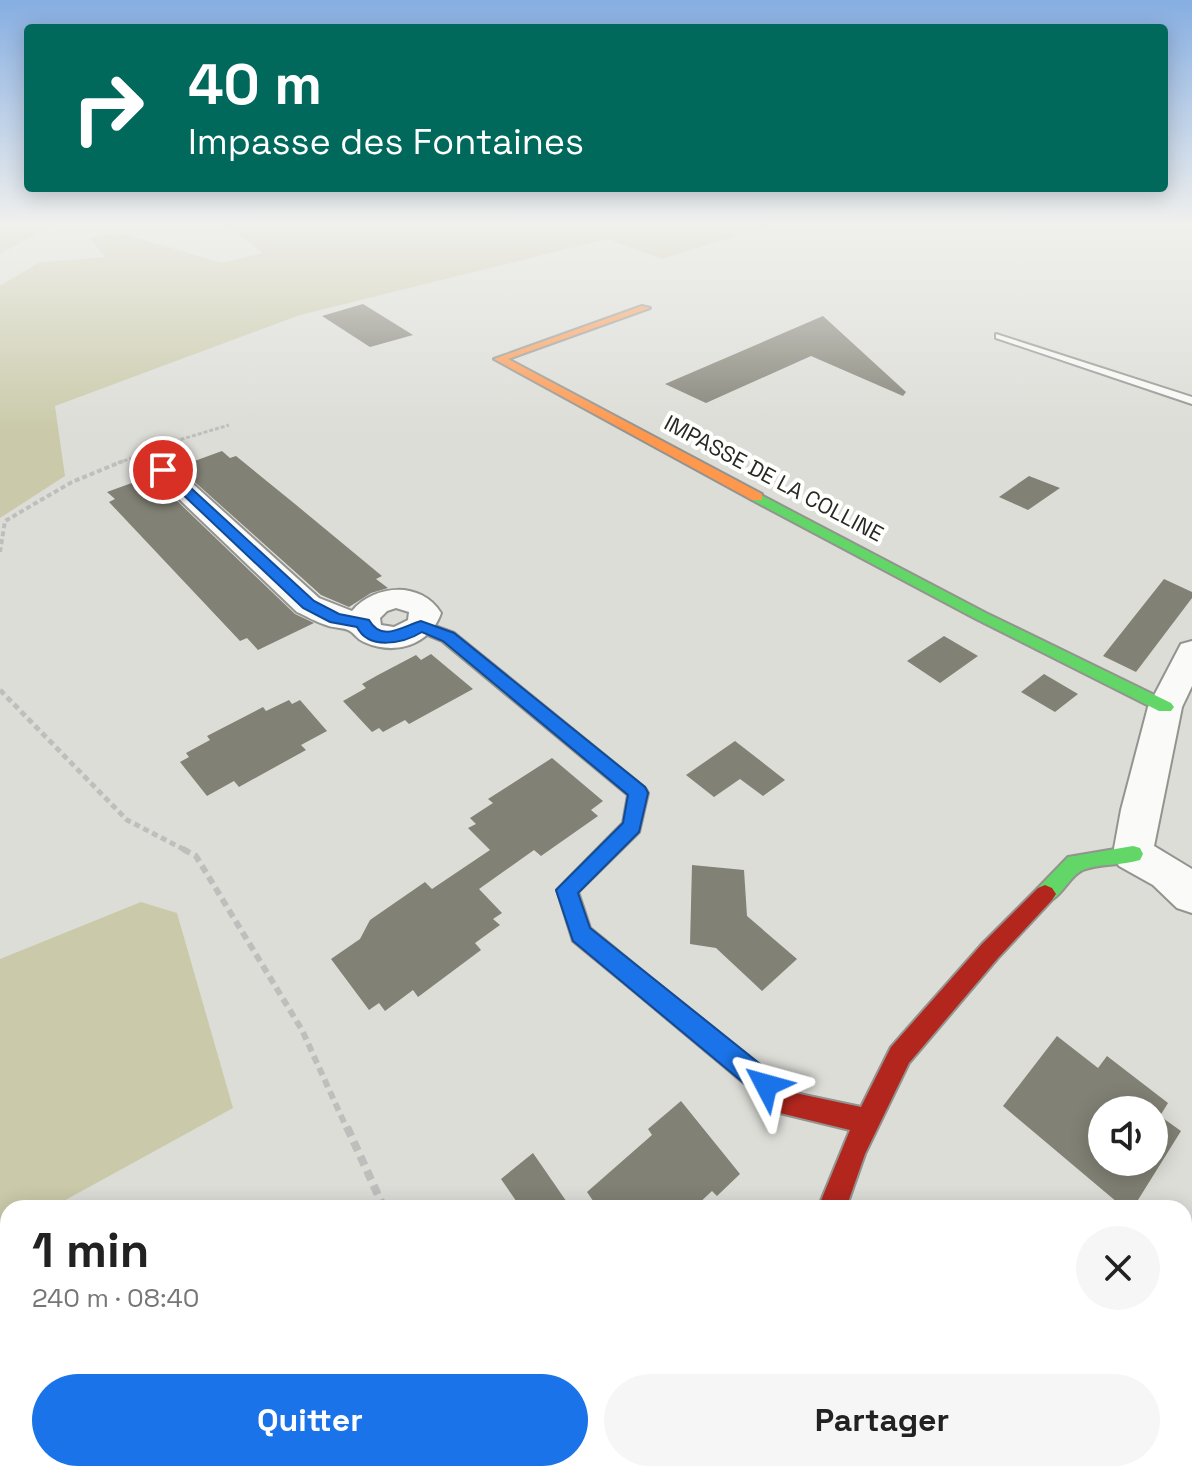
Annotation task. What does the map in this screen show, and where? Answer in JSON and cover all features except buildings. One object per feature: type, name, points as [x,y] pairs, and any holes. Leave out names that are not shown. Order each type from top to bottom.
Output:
[{"type":"street","name":"IMPASSE DE LA COLLINE","points":[[645,308],[499,359],[967,608],[1165,707]]},
{"type":"street","points":[[157,456],[308,605],[335,618],[363,623],[366,630],[382,638],[404,636],[421,626],[448,637],[638,793],[632,826],[567,890],[581,934],[789,1104],[868,1121]]},
{"type":"street","points":[[1133,854],[1140,810],[1165,707],[1192,652]]},
{"type":"street","points":[[835,1200],[900,1055],[990,951],[1075,863],[1133,854],[1168,873],[1192,895]]},
{"type":"lane","points":[[1000,336],[1192,401]]},
{"type":"path","points":[[0,552],[5,521],[30,504],[72,482],[157,456],[229,425]]},
{"type":"path","points":[[0,690],[127,820],[196,856],[302,1030],[380,1200]]},
{"type":"green space","points":[[0,293],[388,293],[300,315],[55,406],[65,476],[0,518]]},
{"type":"green space","points":[[141,902],[177,913],[233,1108],[66,1200],[0,1200],[0,959]]},
{"type":"traffic: fast","points":[[757,497],[981,616],[1165,707]]},
{"type":"traffic: fast","points":[[421,626],[448,637],[638,793],[632,826],[567,890],[581,934],[637,980]]},
{"type":"traffic: fast","points":[[1045,894],[1075,863],[1133,854]]},
{"type":"traffic: slow","points":[[645,308],[499,359],[757,497]]},
{"type":"traffic: jam","points":[[835,1200],[854,1149],[900,1055],[990,951],[1045,894]]},
{"type":"traffic: jam","points":[[637,980],[789,1104],[868,1121]]},
{"type":"route","points":[[163,470],[308,605],[335,618],[363,623],[366,630],[382,638],[404,636],[421,626],[448,637],[638,793],[632,826],[567,890],[581,934],[766,1085]]}]
